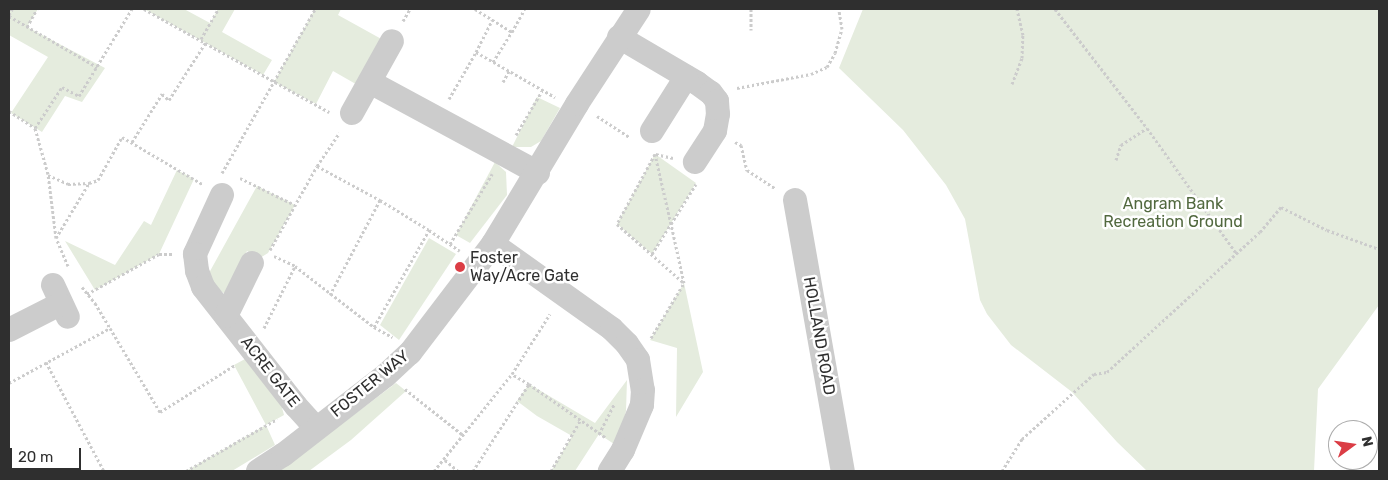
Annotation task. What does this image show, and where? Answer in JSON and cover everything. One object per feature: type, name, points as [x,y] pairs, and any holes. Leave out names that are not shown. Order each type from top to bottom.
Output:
[{"type":"street","name":"FOSTER WAY","points":[[258,471],[283,455],[386,375],[410,353],[493,244],[538,173],[577,104],[639,9]]},
{"type":"street","points":[[619,38],[712,93],[717,101],[718,114],[714,132],[695,162]]},
{"type":"street","points":[[349,118],[392,41]]},
{"type":"street","points":[[644,140],[686,77]]},
{"type":"street","points":[[370,82],[438,118],[472,131],[538,173]]},
{"type":"street","points":[[195,254],[226,184]]},
{"type":"street","name":"HOLLAND ROAD","points":[[795,200],[843,471]]},
{"type":"street","points":[[493,244],[612,329],[627,344],[638,360],[644,390],[642,405],[623,450],[610,471]]},
{"type":"street","name":"ACRE GATE","points":[[195,254],[197,271],[203,287],[296,406],[316,428]]},
{"type":"street","points":[[226,316],[252,263]]},
{"type":"street","points":[[9,330],[63,295]]},
{"type":"path","points":[[12,9],[9,15],[97,67]]},
{"type":"path","points":[[27,27],[37,9]]},
{"type":"path","points":[[35,128],[62,87],[79,96],[132,9]]},
{"type":"path","points":[[144,9],[201,39],[274,82],[349,118],[317,166],[268,253],[295,266],[330,295],[374,327],[402,343],[410,353]]},
{"type":"path","points":[[201,39],[218,9]]},
{"type":"path","points":[[226,184],[222,169],[315,9]]},
{"type":"path","points":[[475,9],[512,32]]},
{"type":"path","points":[[493,62],[525,9]]},
{"type":"path","points":[[751,9],[751,30]]},
{"type":"path","points":[[712,93],[812,74],[827,67],[835,53],[842,29],[839,9]]},
{"type":"path","points":[[1012,84],[1022,58],[1023,35],[1017,9]]},
{"type":"path","points":[[1055,9],[1147,128],[1236,253]]},
{"type":"path","points":[[438,118],[492,20]]},
{"type":"path","points":[[132,142],[162,94],[169,100],[206,42]]},
{"type":"path","points":[[476,52],[555,97],[577,104],[644,140],[655,154],[684,283],[638,360]]},
{"type":"path","points":[[503,82],[509,71]]},
{"type":"path","points":[[9,111],[35,128],[48,174],[63,295]]},
{"type":"path","points":[[1116,160],[1122,145],[1147,128]]},
{"type":"path","points":[[714,132],[741,145],[747,170],[795,200]]},
{"type":"path","points":[[48,174],[68,184],[89,183],[98,180],[122,137],[226,184]]},
{"type":"path","points":[[652,254],[704,170],[695,162],[655,154]]},
{"type":"path","points":[[655,154],[617,224],[684,283]]},
{"type":"path","points":[[317,166],[380,200],[479,264]]},
{"type":"path","points":[[222,169],[226,184]]},
{"type":"path","points":[[239,178],[295,205]]},
{"type":"path","points":[[56,238],[89,183]]},
{"type":"path","points":[[330,295],[380,200]]},
{"type":"path","points":[[1002,471],[1022,439],[1094,374],[1107,372],[1260,232],[1281,207],[1327,230],[1379,249]]},
{"type":"path","points":[[374,327],[429,230]]},
{"type":"path","points":[[87,294],[159,254],[195,254]]},
{"type":"path","points":[[76,279],[96,304],[160,412],[245,359],[253,350],[295,266]]},
{"type":"path","points":[[434,471],[445,460],[512,374],[563,294]]},
{"type":"path","points":[[9,383],[110,328]]},
{"type":"path","points":[[46,362],[104,471]]},
{"type":"path","points":[[512,374],[623,450]]},
{"type":"path","points":[[386,375],[463,435]]},
{"type":"path","points":[[473,471],[529,384]]},
{"type":"path","points":[[186,471],[296,406]]},
{"type":"path","points":[[551,471],[580,421]]},
{"type":"path","points":[[445,460],[458,471]]},
{"type":"green space","points":[[9,9],[38,9],[27,27],[105,68],[82,102],[65,96],[42,132],[11,113],[48,57],[9,35]]},
{"type":"green space","points":[[144,9],[184,9],[210,23],[218,9],[235,9],[222,32],[272,60],[263,75]]},
{"type":"green space","points":[[315,9],[341,9],[338,15],[385,41],[361,87],[333,71],[316,104],[274,82]]},
{"type":"green space","name":"Angram Bank Recreation Ground","points":[[863,9],[1379,9],[1379,305],[1318,389],[1314,471],[1147,471],[1117,442],[1072,392],[1011,345],[987,314],[980,300],[965,219],[946,185],[903,130],[839,68]]},
{"type":"green space","points":[[537,97],[560,108],[541,141],[531,147],[512,147]]},
{"type":"green space","points":[[655,154],[696,183],[652,254],[617,224]]},
{"type":"green space","points":[[495,162],[506,172],[507,195],[470,243],[456,235]]},
{"type":"green space","points":[[177,170],[194,179],[159,254],[95,290],[65,241],[115,265],[144,221],[151,225]]},
{"type":"green space","points":[[257,186],[295,205],[268,253],[260,258],[247,251],[225,294],[212,284],[209,273]]},
{"type":"green space","points":[[429,238],[456,254],[399,340],[380,325]]},
{"type":"green space","points":[[684,283],[703,372],[676,417],[677,348],[650,340]]},
{"type":"green space","points":[[245,359],[281,404],[284,415],[266,425],[234,365]]},
{"type":"green space","points":[[627,380],[626,411],[622,427],[614,444],[599,434],[575,471],[551,471],[572,436],[537,416],[517,401],[529,384],[595,423]]},
{"type":"green space","points":[[396,383],[406,391],[351,440],[309,471],[279,471]]},
{"type":"green space","points":[[266,425],[275,445],[232,471],[186,471]]},
{"type":"place","name":"Foster Way/Acre Gate","points":[[460,267]]}]
